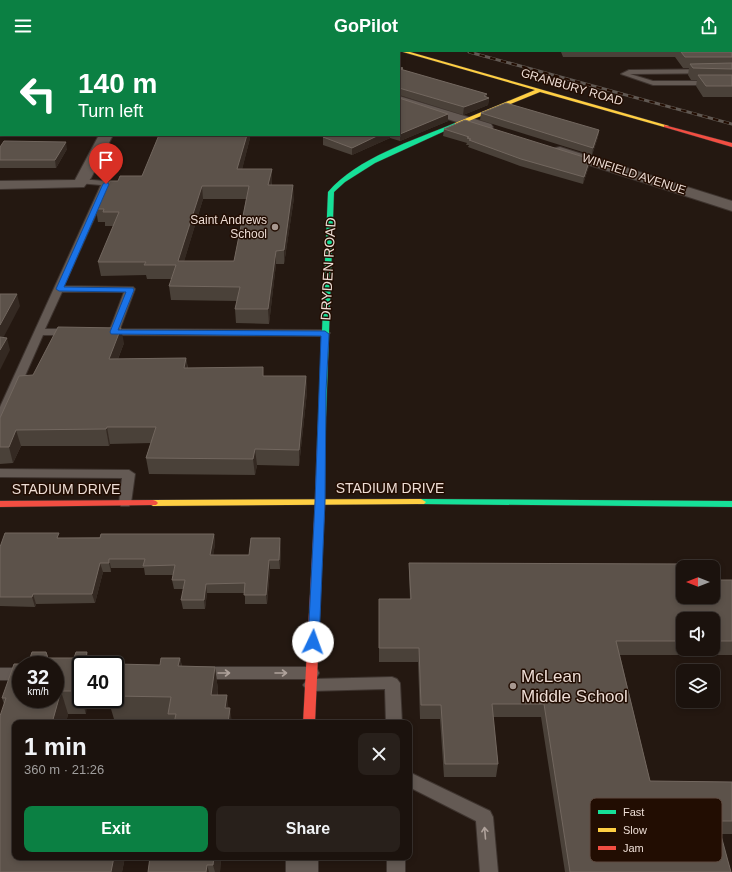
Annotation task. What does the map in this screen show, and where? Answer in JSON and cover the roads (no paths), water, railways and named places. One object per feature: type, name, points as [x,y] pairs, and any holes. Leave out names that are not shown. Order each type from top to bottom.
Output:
[{"type":"street","name":"GRANBURY ROAD","points":[[405,52],[732,145]]},
{"type":"street","name":"DRYDEN ROAD","points":[[309,720],[320,502],[322,391],[331,192],[338,184],[359,168],[463,120],[540,90]]},
{"type":"street","points":[[400,100],[502,132]]},
{"type":"street","points":[[0,185],[80,182],[84,178],[105,136]]},
{"type":"street","name":"WINFIELD AVENUE","points":[[547,147],[732,206]]},
{"type":"street","name":"STADIUM DRIVE","points":[[0,504],[320,502],[732,504]]},
{"type":"street","points":[[302,860],[302,872]]},
{"type":"lane","points":[[732,71],[629,72],[624,74],[653,83],[732,83]]},
{"type":"lane","points":[[0,419],[104,192],[106,184],[80,182]]},
{"type":"lane","points":[[59,289],[130,290],[114,332]]},
{"type":"lane","points":[[40,332],[84,332]]},
{"type":"lane","points":[[99,332],[325,334]]},
{"type":"lane","points":[[0,473],[129,474],[125,503]]},
{"type":"lane","points":[[186,673],[392,683],[394,720]]},
{"type":"lane","points":[[0,674],[12,674]]},
{"type":"lane","points":[[412,781],[484,817],[489,872]]},
{"type":"lane","points":[[396,860],[396,872]]},
{"type":"railway","points":[[469,52],[732,124]]},
{"type":"place","name":"Saint Andrews School","points":[[275,227]]},
{"type":"place","name":"McLean Middle School","points":[[513,686]]}]
